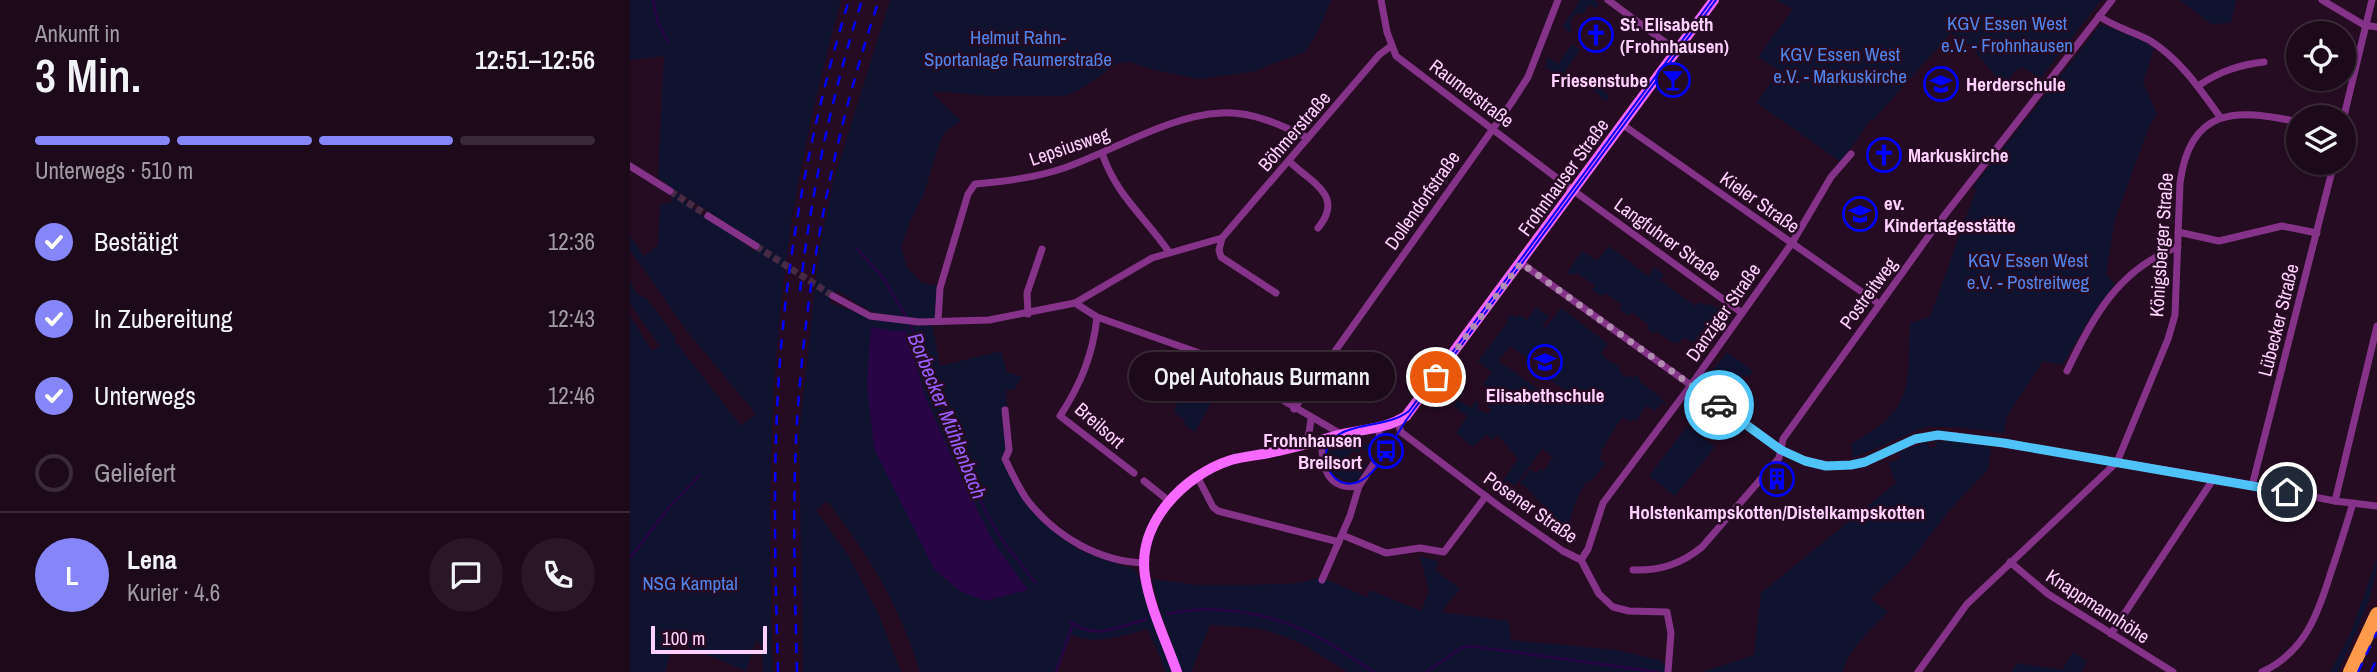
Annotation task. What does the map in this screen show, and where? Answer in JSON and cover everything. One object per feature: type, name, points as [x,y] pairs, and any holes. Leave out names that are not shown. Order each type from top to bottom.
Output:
[{"type":"highway","points":[[2350,672],[2377,614]]},
{"type":"main road","name":"Frohnhauser Straße","points":[[1144,563],[1153,530],[1169,501],[1197,476],[1234,459],[1378,427],[1397,421],[1410,412],[1714,0]]},
{"type":"main road","points":[[1144,563],[1148,591],[1177,672]]},
{"type":"street","points":[[1381,0],[1391,46]]},
{"type":"street","name":"Dollendorfstraße","points":[[1294,409],[1528,77],[1558,0]]},
{"type":"street","points":[[1608,0],[1677,51]]},
{"type":"street","name":"Postreitweg","points":[[1633,570],[1658,569],[1688,558],[1702,547],[1779,458],[1783,439],[1879,304],[1933,230],[2112,0]]},
{"type":"street","points":[[2322,0],[2364,25],[2377,27]]},
{"type":"street","points":[[2346,105],[2372,0]]},
{"type":"street","points":[[2099,16],[2161,48],[2198,86],[2220,117],[2249,113],[2286,120]]},
{"type":"street","name":"Raumerstraße","points":[[1391,46],[1396,56],[1574,191]]},
{"type":"street","name":"Böhmerstraße","points":[[1222,238],[1379,55],[1391,46]]},
{"type":"street","points":[[2198,86],[2218,73],[2241,65],[2264,62]]},
{"type":"street","name":"Lepsiusweg","points":[[938,321],[940,288],[968,194],[975,184],[1040,174],[1101,153],[1161,127],[1192,117],[1222,112],[1270,120],[1308,138]]},
{"type":"street","name":"Königsberger Straße","points":[[1918,672],[1961,611],[2117,462],[2168,340],[2175,315],[2183,162],[2200,132],[2220,117]]},
{"type":"street","name":"Kieler Straße","points":[[1623,125],[1879,304]]},
{"type":"street","points":[[1101,153],[1110,176],[1127,201],[1169,252]]},
{"type":"street","name":"Danziger Straße","points":[[1581,560],[1588,549],[1604,503],[1792,243],[1831,177],[1851,154]]},
{"type":"street","points":[[1289,161],[1320,188],[1328,202],[1328,214],[1318,228]]},
{"type":"street","points":[[630,166],[670,191]]},
{"type":"street","name":"Lübecker Straße","points":[[2252,486],[2331,175]]},
{"type":"street","name":"Langfuhrer Straße","points":[[1574,191],[1742,313]]},
{"type":"street","points":[[708,216],[756,246]]},
{"type":"street","points":[[2178,232],[2219,241],[2282,226],[2316,233]]},
{"type":"street","points":[[833,296],[870,316],[902,321],[989,320],[1075,303],[1139,265],[1169,252],[1222,238],[1219,250],[1221,257],[1276,293]]},
{"type":"street","points":[[2067,371],[2085,331],[2124,279],[2143,264],[2178,247]]},
{"type":"street","points":[[1028,314],[1027,293],[1042,249]]},
{"type":"street","points":[[1521,263],[1781,450],[1805,461],[1826,466],[1851,465],[1865,462],[1915,439],[1938,435],[1962,436],[2377,506]]},
{"type":"street","points":[[1075,303],[1097,317],[1199,352],[1341,434]]},
{"type":"street","name":"Breilsort","points":[[1097,317],[1089,361],[1060,416],[1134,474]]},
{"type":"street","points":[[2335,501],[2377,326]]},
{"type":"street","points":[[1005,411],[1009,450],[1005,458],[1034,509],[1089,551],[1129,562],[1144,563]]},
{"type":"street","points":[[1305,445],[1310,433],[1311,419]]},
{"type":"street","name":"Posener Straße","points":[[1397,421],[1401,432],[1563,551],[1581,560],[1599,594],[1613,607],[1629,611],[1667,612],[1671,633],[1668,672]]},
{"type":"street","points":[[1322,580],[1359,486],[1380,454],[1378,427]]},
{"type":"street","points":[[1322,439],[1322,462],[1328,476],[1344,486],[1359,486]]},
{"type":"street","points":[[1197,476],[1217,511],[1386,552],[1420,548],[1444,552],[1486,496]]},
{"type":"street","points":[[2111,634],[2214,478]]},
{"type":"street","points":[[1144,481],[1169,501]]},
{"type":"street","points":[[2262,672],[2285,657],[2307,634],[2321,604],[2353,503]]},
{"type":"street","name":"Knappmannhöhe","points":[[2010,562],[2048,594],[2173,672]]},
{"type":"green space","name":"NSG Kamptal","points":[[630,0],[841,0],[801,168],[779,320],[771,471],[773,672],[763,672],[762,647],[756,640],[746,671],[674,641],[665,672],[630,672],[630,316],[652,351],[660,346],[630,304],[630,280],[636,293],[647,299],[676,338],[674,340],[741,426],[756,414],[687,331],[630,250],[630,236],[644,256],[658,246],[660,205],[672,202],[671,187],[658,177],[664,56],[630,60]],"holes":[[[675,190],[754,241],[755,252],[726,229],[699,213]]]},
{"type":"green space","name":"Helmut Rahn- Sportanlage Raumerstraße","points":[[890,0],[1331,0],[1319,29],[1305,52],[1257,71],[1199,79],[1130,62],[1118,63],[1081,89],[1064,96],[988,96],[934,91],[934,95],[961,121],[946,131],[941,139],[923,196],[901,247],[907,267],[922,283],[940,286],[937,321],[884,316],[862,307],[837,290],[829,302],[879,318],[932,322],[940,366],[1001,351],[1007,372],[1022,377],[1014,390],[1006,390],[1007,410],[1003,411],[1008,449],[1003,459],[1036,512],[1056,534],[1089,554],[1134,569],[1148,600],[1172,672],[1166,672],[1148,629],[1100,640],[1072,635],[1056,672],[920,672],[903,626],[882,582],[827,501],[816,510],[848,555],[878,613],[901,672],[803,672],[799,436],[819,250],[834,179]]},
{"type":"green space","points":[[1580,0],[1594,0],[1599,4],[1596,9],[1589,4],[1584,13],[1574,15],[1570,21],[1572,30],[1569,33],[1563,26]]},
{"type":"green space","name":"KGV Essen West e.V. - Markuskirche","points":[[1776,0],[2101,0],[2041,78],[2021,67],[2013,73],[2005,87],[1968,44],[1951,33],[1873,120],[1871,119],[1841,162],[1757,103],[1779,70],[1758,57],[1793,9]]},
{"type":"green space","points":[[2180,0],[2236,0],[2231,23],[2211,24]]},
{"type":"green space","name":"KGV Essen West e.V. - Postreitweg","points":[[2101,24],[2154,48],[2143,82],[2157,114],[2149,127],[2115,219],[2106,275],[2115,284],[2097,307],[2062,365],[2043,361],[2007,416],[2004,433],[1955,427],[1925,427],[1853,458],[1851,444],[1887,419],[1897,408],[1903,395],[1909,365],[1910,323],[1930,317],[1976,190],[1973,187]]},
{"type":"green space","points":[[1572,44],[1580,50],[1561,77],[1545,67],[1548,57],[1558,64]]},
{"type":"green space","points":[[1594,73],[1609,84],[1604,91],[1610,96],[1606,101],[1586,83]]},
{"type":"green space","points":[[1609,246],[1648,276],[1655,267],[1664,275],[1660,280],[1695,306],[1699,302],[1706,306],[1708,303],[1719,309],[1693,343],[1684,337],[1679,343],[1673,343],[1656,331],[1653,334],[1647,328],[1649,325],[1632,312],[1629,316],[1619,309],[1622,305],[1605,293],[1601,296],[1592,290],[1595,285],[1577,273],[1567,273],[1582,251],[1597,261]]},
{"type":"green space","points":[[1536,307],[1549,317],[1542,326],[1545,328],[1561,308],[1608,344],[1601,353],[1619,367],[1620,373],[1627,378],[1629,375],[1633,378],[1636,375],[1640,378],[1639,381],[1665,402],[1655,411],[1648,406],[1644,408],[1637,421],[1633,419],[1630,422],[1622,417],[1600,453],[1602,454],[1599,459],[1606,464],[1583,487],[1566,534],[1563,533],[1561,537],[1542,523],[1550,510],[1520,483],[1530,469],[1536,474],[1540,469],[1544,471],[1553,457],[1542,449],[1515,486],[1507,480],[1503,485],[1501,484],[1518,459],[1498,435],[1492,440],[1487,434],[1473,447],[1456,433],[1467,416],[1454,406],[1458,400],[1472,408],[1475,401],[1479,404],[1477,409],[1488,414],[1491,409],[1488,407],[1491,389],[1483,384],[1492,372],[1478,361],[1508,322],[1506,320],[1511,314],[1517,318],[1520,315],[1527,320]],"holes":[[[1510,346],[1527,358],[1525,362],[1570,394],[1562,405],[1498,361]]]},
{"type":"green space","points":[[1727,352],[1753,371],[1749,377],[1745,375],[1741,380],[1745,383],[1744,392],[1713,370]]},
{"type":"green space","points":[[1179,399],[1213,399],[1195,432],[1174,412]]},
{"type":"green space","points":[[1687,426],[1715,447],[1675,496],[1649,476]]},
{"type":"green space","points":[[1935,441],[1955,441],[1991,447],[1988,469],[1948,512],[1911,560],[1871,599],[1888,612],[1855,647],[1843,672],[1702,672],[1754,655],[1761,593],[1896,483],[1888,463],[1901,458],[1899,452],[1927,442],[1929,448],[1936,446]]},
{"type":"green space","points":[[1374,443],[1374,455],[1362,447],[1358,453],[1353,450],[1347,458],[1361,469],[1367,465],[1357,481],[1334,474],[1328,464],[1327,451]]},
{"type":"green space","points":[[1420,556],[1439,562],[1435,570],[1460,589],[1441,612],[1509,621],[1511,640],[1616,650],[1659,660],[1673,672],[1348,672],[1302,644],[1283,636],[1257,628],[1210,625],[1191,672],[1182,672],[1152,579],[1197,585],[1249,585],[1301,583],[1316,578],[1367,597],[1370,590],[1421,611],[1429,591]]},
{"type":"green space","points":[[2377,558],[2373,586],[2363,616],[2338,672],[2330,672],[2351,632]]},
{"type":"green space","points":[[2073,652],[2087,661],[2081,672],[2011,672],[2017,663],[2062,670]]},
{"type":"shaded area","points":[[871,327],[906,330],[925,396],[956,467],[994,543],[1028,590],[985,601],[960,591],[934,569],[874,448],[867,384]]},
{"type":"waterway","name":"Borbecker Mühlenbach","points":[[653,0],[658,23],[668,42]]},
{"type":"waterway","name":"Borbecker Mühlenbach","points":[[857,249],[882,276],[907,318]]},
{"type":"waterway","name":"Borbecker Mühlenbach","points":[[910,324],[985,511],[1004,543],[1036,583]]},
{"type":"waterway","points":[[630,558],[670,506],[700,475]]},
{"type":"waterway","name":"Borbecker Mühlenbach","points":[[1167,614],[1223,610],[1280,621],[1322,639],[1374,672]]},
{"type":"waterway","name":"Borbecker Mühlenbach","points":[[1070,621],[1079,627],[1097,631],[1146,619]]},
{"type":"waterway","points":[[1056,672],[1073,624]]},
{"type":"waterway","name":"Borbecker Mühlenbach","points":[[1426,672],[1461,648],[1470,646],[1658,672]]},
{"type":"tunnel","points":[[670,191],[708,216]]},
{"type":"tunnel","points":[[756,246],[833,296]]},
{"type":"tram line","points":[[1712,0],[1409,411],[1398,418],[1357,427],[1335,437],[1328,447],[1325,461],[1335,478],[1352,484],[1372,473],[1407,419],[1716,0]]},
{"type":"railway","points":[[778,672],[775,470],[785,304],[815,129],[849,0]]},
{"type":"railway","points":[[800,291],[824,144],[841,71],[862,0]]},
{"type":"railway","points":[[797,672],[795,453],[807,315],[835,156],[879,0]]},
{"type":"railway","points":[[2358,672],[2377,632]]},
{"type":"railway","points":[[2371,672],[2377,658]]},
{"type":"way so far","points":[[1436,377],[1521,263],[1719,405]]},
{"type":"place","name":"St. Elisabeth (Frohnhausen)","points":[[1596,35]]},
{"type":"place","name":"Friesenstube","points":[[1673,80]]},
{"type":"place","name":"Herderschule","points":[[1941,84]]},
{"type":"place","name":"Markuskirche","points":[[1884,155]]},
{"type":"place","name":"ev. Kindertagesstätte","points":[[1860,214]]},
{"type":"place","name":"Elisabethschule","points":[[1545,362]]},
{"type":"place","name":"Opel Autohaus Burmann","points":[[1436,377]]},
{"type":"place","name":"Frohnhausen Breilsort","points":[[1386,451]]},
{"type":"place","name":"Holstenkampskotten/Distelkampskotten","points":[[1777,479]]},
{"type":"route","points":[[1719,405],[1781,450],[1805,461],[1826,466],[1865,462],[1915,439],[1938,435],[1962,436],[2219,478],[2287,492]]},
{"type":"park label","name":"KGV Essen West e.V. - Frohnhausen","points":[[2007,34]]}]
